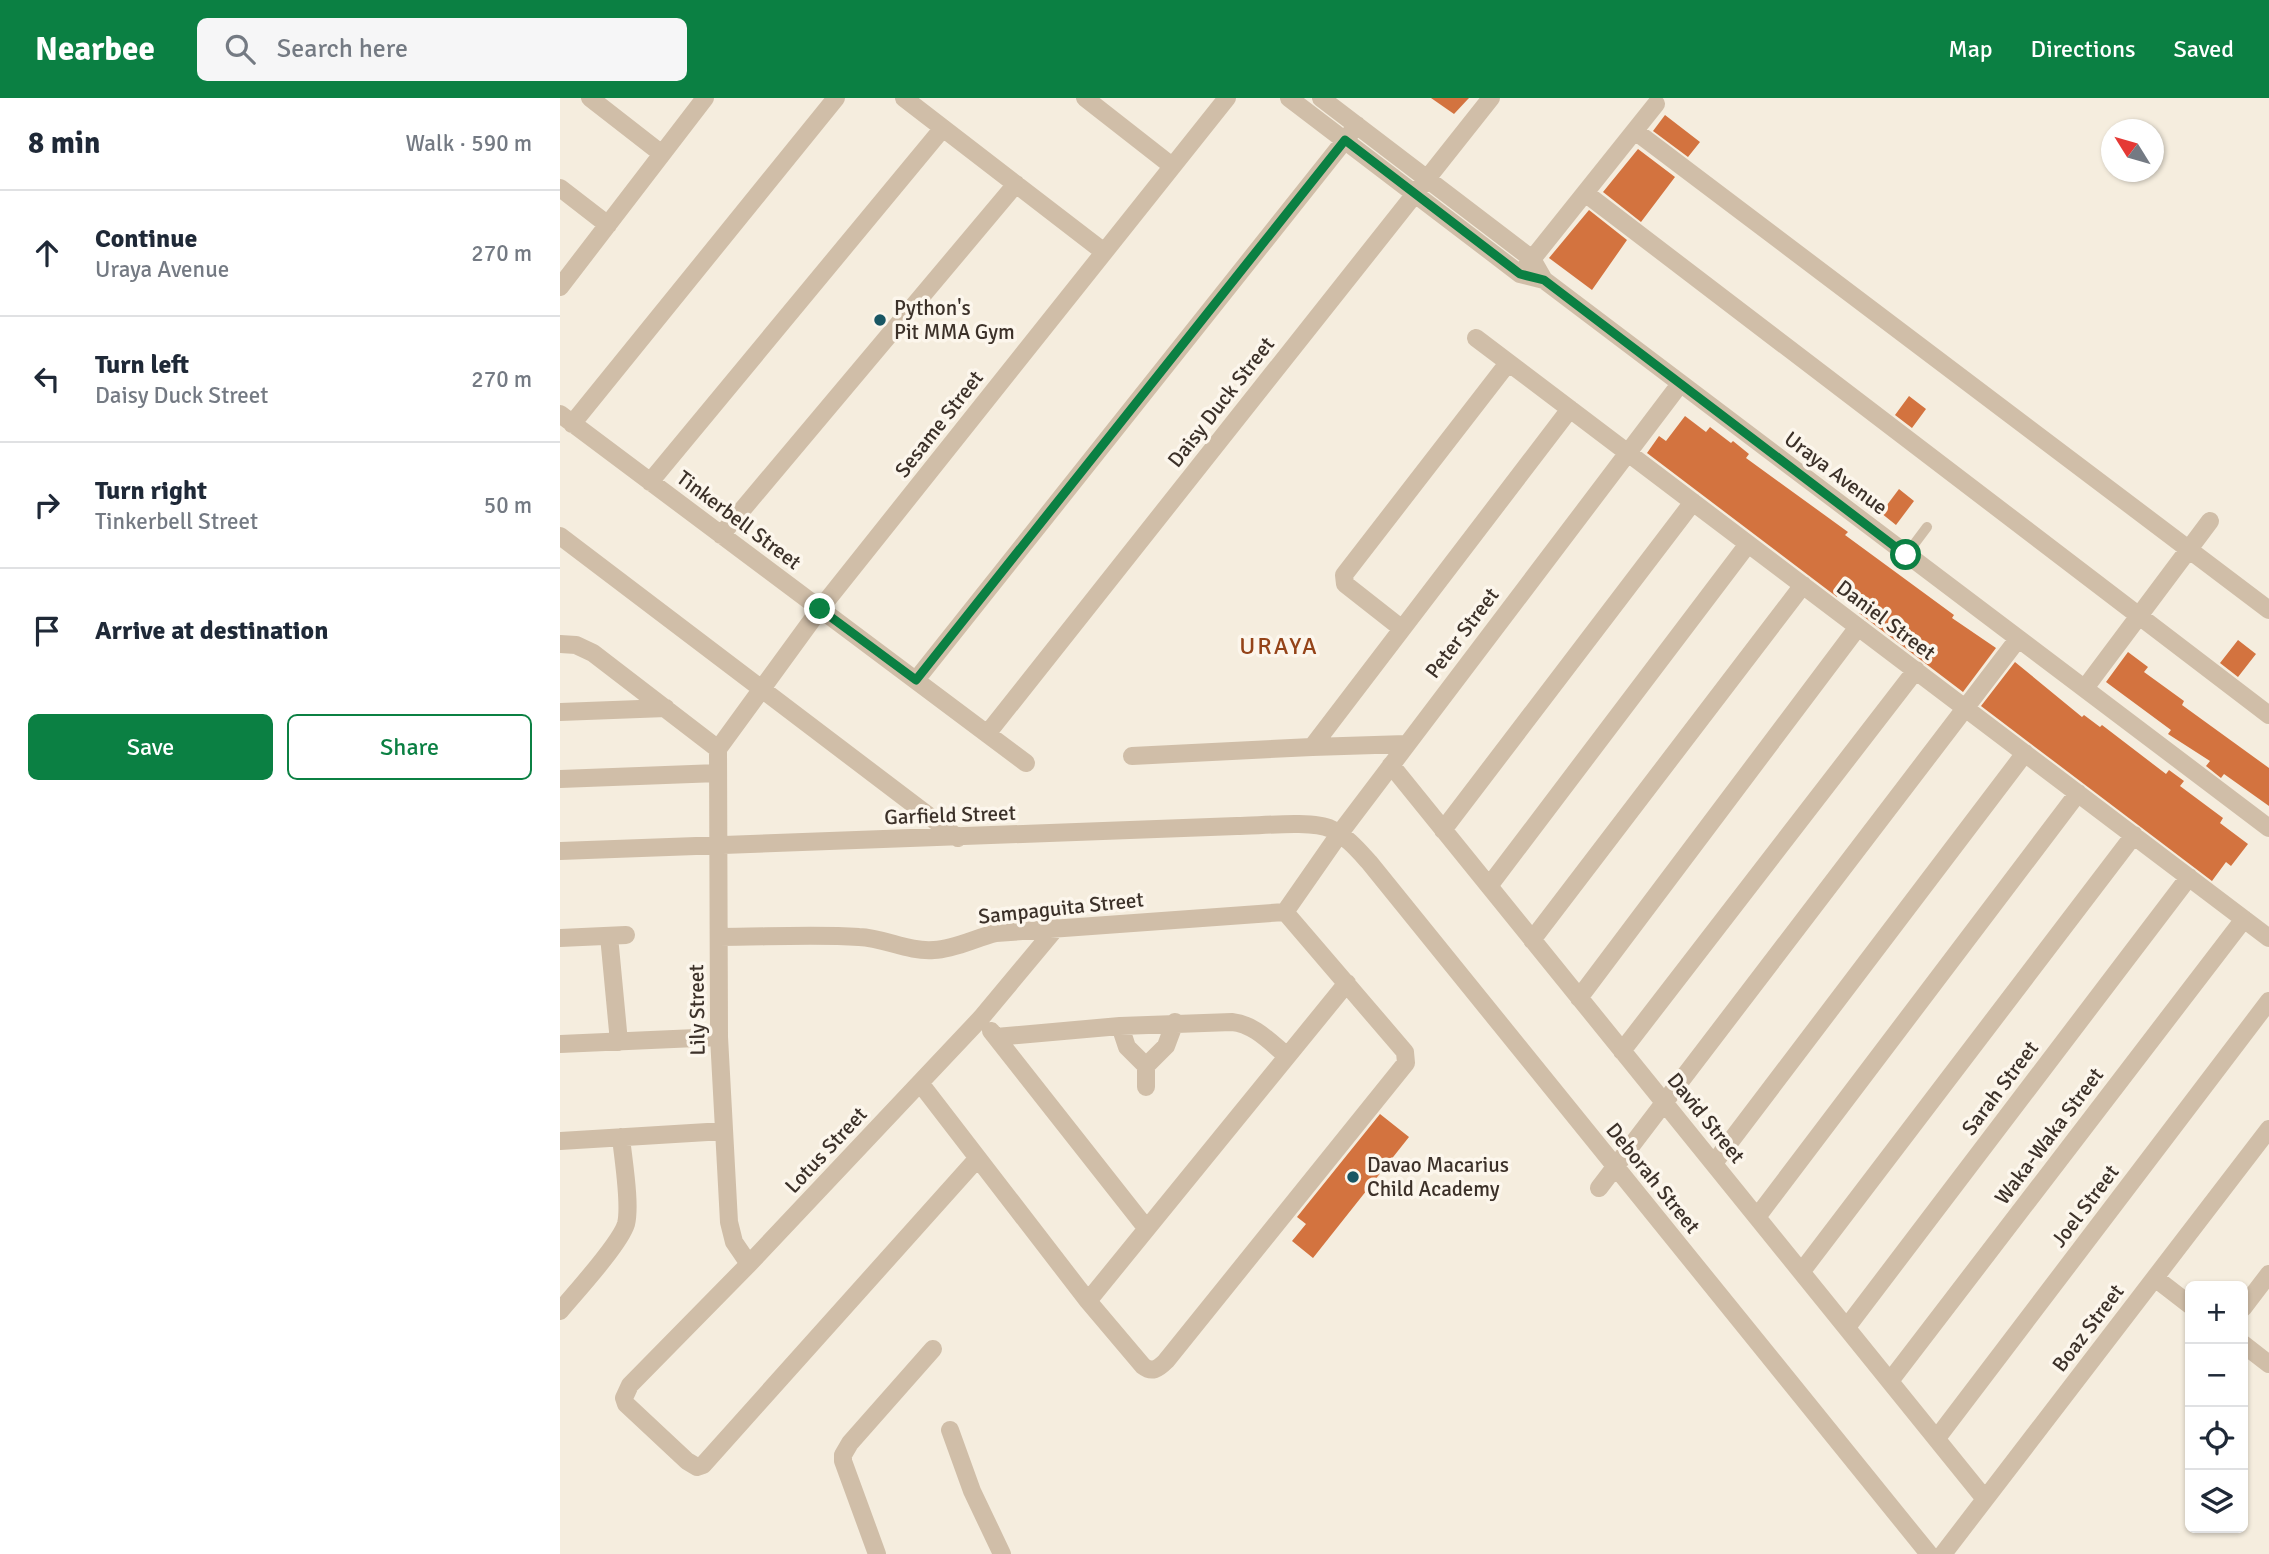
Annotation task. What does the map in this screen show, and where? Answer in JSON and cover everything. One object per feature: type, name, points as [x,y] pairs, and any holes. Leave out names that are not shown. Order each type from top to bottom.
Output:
[{"type":"street","points":[[590,98],[662,154]]},
{"type":"street","points":[[560,287],[705,98]]},
{"type":"street","points":[[566,419],[836,98]]},
{"type":"street","points":[[904,98],[1104,252]]},
{"type":"street","points":[[1085,98],[1172,166]]},
{"type":"street","name":"Sesame Street","points":[[718,749],[820,609],[1227,98]]},
{"type":"street","name":"Uraya Avenue","points":[[1289,98],[1520,274],[1544,280],[2269,828]]},
{"type":"street","name":"Uraya Avenue","points":[[1321,98],[1532,258],[1544,280]]},
{"type":"street","name":"Daisy Duck Street","points":[[987,734],[1491,98]]},
{"type":"street","points":[[1520,274],[1656,104]]},
{"type":"street","points":[[916,680],[1357,125]]},
{"type":"street","points":[[650,482],[943,128]]},
{"type":"street","points":[[1635,131],[2269,610]]},
{"type":"street","points":[[722,535],[1016,184]]},
{"type":"street","points":[[560,188],[608,225]]},
{"type":"street","points":[[1585,194],[2269,715]]},
{"type":"street","name":"Daniel Street","points":[[1476,338],[2269,938]]},
{"type":"street","points":[[1401,628],[1345,584],[1344,575],[1508,363]]},
{"type":"street","name":"Peter Street","points":[[1285,912],[1406,744],[1680,384]]},
{"type":"street","points":[[1312,747],[1570,409]]},
{"type":"street","name":"Tinkerbell Street","points":[[566,419],[1026,763]]},
{"type":"street","points":[[1443,830],[1693,502]]},
{"type":"street","points":[[2085,688],[2210,521]]},
{"type":"street","points":[[560,536],[958,838]]},
{"type":"street","points":[[1489,886],[1748,544]]},
{"type":"street","points":[[1532,940],[1802,585]]},
{"type":"street","points":[[1579,998],[1858,627]]},
{"type":"street","points":[[1599,1188],[2018,639]]},
{"type":"street","points":[[560,644],[576,645],[587,650],[718,749]]},
{"type":"street","points":[[1622,1051],[1916,670]]},
{"type":"street","points":[[560,712],[666,708]]},
{"type":"street","points":[[1132,756],[1406,744]]},
{"type":"street","name":"Lily Street","points":[[718,749],[719,1037],[724,1131],[731,1233],[749,1264]]},
{"type":"street","points":[[1714,1163],[2025,753]]},
{"type":"street","name":"David Street","points":[[1391,765],[1986,1499]]},
{"type":"street","points":[[560,779],[718,773]]},
{"type":"street","points":[[1757,1217],[2078,793]]},
{"type":"street","name":"Garfield Street","points":[[560,851],[1314,825],[1323,825],[1340,833]]},
{"type":"street","name":"Deborah Street","points":[[1340,833],[1368,862],[1928,1554]]},
{"type":"street","points":[[1801,1271],[2134,835]]},
{"type":"street","name":"Sarah Street","points":[[1847,1327],[2189,877]]},
{"type":"street","points":[[920,1083],[1088,1301],[1143,1366],[1149,1370],[1159,1368],[1403,1067],[1406,1059],[1405,1052],[1285,912]]},
{"type":"street","name":"Sampaguita Street","points":[[719,937],[862,937],[915,950],[931,951],[996,933],[1285,912]]},
{"type":"street","name":"Waka-Waka Street","points":[[1890,1381],[2244,919]]},
{"type":"street","name":"Lotus Street","points":[[977,1159],[707,1461],[697,1466],[687,1461],[630,1409],[624,1398],[630,1385],[749,1264],[981,1018],[1056,928]]},
{"type":"street","points":[[560,938],[618,935],[619,1042]]},
{"type":"street","points":[[1088,1301],[1347,983]]},
{"type":"street","name":"Joel Street","points":[[1937,1438],[2269,1001]]},
{"type":"street","points":[[981,1018],[1147,1228]]},
{"type":"street","points":[[1146,1087],[1146,1066],[1166,1046],[1175,1023]]},
{"type":"street","points":[[996,1037],[1120,1026],[1242,1023],[1255,1029],[1287,1056]]},
{"type":"street","points":[[1120,1026],[1127,1047],[1146,1066]]},
{"type":"street","points":[[560,1044],[719,1037]]},
{"type":"street","name":"Boaz Street","points":[[1943,1554],[2269,1129]]},
{"type":"street","points":[[560,1140],[724,1131]]},
{"type":"street","points":[[560,1311],[617,1240],[625,1226],[628,1213],[621,1137]]},
{"type":"street","points":[[2248,1301],[2269,1274]]},
{"type":"street","points":[[2155,1278],[2185,1301]]},
{"type":"street","points":[[2248,1348],[2269,1364]]},
{"type":"street","points":[[877,1554],[843,1455],[850,1443],[933,1349]]},
{"type":"street","points":[[950,1430],[972,1491],[1002,1554]]},
{"type":"lane","points":[[1906,555],[1927,527]]},
{"type":"building","points":[[1431,98],[1469,98],[1454,114]]},
{"type":"building","points":[[1665,115],[1700,142],[1688,157],[1653,131]]},
{"type":"building","points":[[1638,149],[1675,177],[1641,222],[1603,192]]},
{"type":"building","points":[[1589,210],[1627,240],[1592,290],[1549,258]]},
{"type":"building","points":[[1909,396],[1926,409],[1912,428],[1895,415]]},
{"type":"building","points":[[1685,416],[1706,432],[1710,427],[1731,443],[1733,441],[1749,454],[1746,458],[1848,532],[1845,535],[1954,615],[1952,618],[1996,648],[1963,692],[1859,613],[1860,611],[1838,595],[1837,597],[1647,453],[1659,436],[1666,441]]},
{"type":"building","points":[[1899,489],[1914,501],[1896,525],[1881,513]]},
{"type":"building","points":[[2238,640],[2256,654],[2238,677],[2220,663]]},
{"type":"building","points":[[2128,652],[2148,667],[2144,672],[2184,701],[2182,705],[2269,768],[2269,806],[2224,774],[2221,778],[2206,766],[2210,761],[2168,734],[2171,730],[2106,682]]},
{"type":"building","points":[[2015,662],[2082,717],[2084,715],[2100,727],[2102,725],[2166,774],[2169,770],[2184,781],[2180,786],[2223,818],[2220,823],[2248,844],[2231,866],[2226,862],[2212,881],[1981,706]]},
{"type":"building","name":"Davao Macarius Child Academy","points":[[1380,1114],[1409,1137],[1313,1258],[1292,1241],[1306,1224],[1297,1217]]},
{"type":"place","name":"Python's Pit MMA Gym","points":[[880,320]]},
{"type":"place","name":"Davao Macarius Child Academy","points":[[1353,1177]]},
{"type":"district","name":"URAYA","points":[[1279,646]]},
{"type":"route","points":[[820,609],[916,680],[1345,140],[1520,274],[1544,280],[1906,555]]}]
